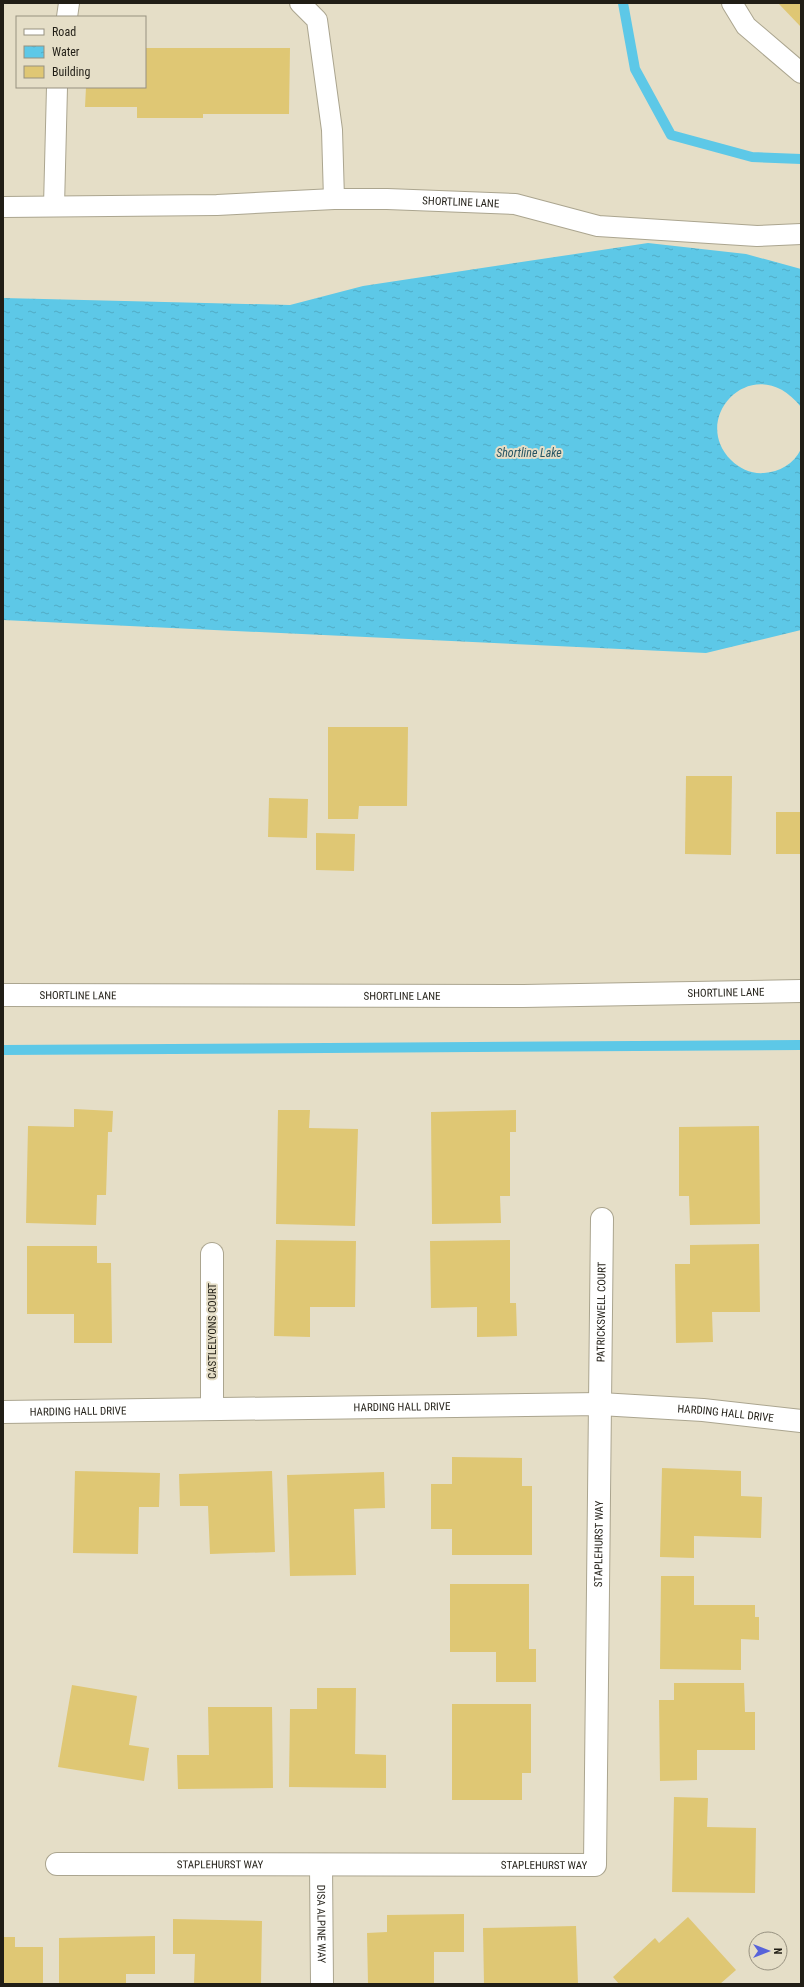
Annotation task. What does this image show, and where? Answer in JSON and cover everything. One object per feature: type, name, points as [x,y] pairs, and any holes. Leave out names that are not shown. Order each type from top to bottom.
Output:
[{"type":"street","name":"SHORTLINE LANE","points":[[3,995],[523,996],[801,991]]},
{"type":"street","name":"PATRICKSWELL COURT","points":[[600,1404],[602,1220]]},
{"type":"street","name":"CASTLELYONS COURT","points":[[212,1254],[212,1409]]},
{"type":"street","name":"HARDING HALL DRIVE","points":[[3,1412],[600,1404],[703,1410],[801,1421]]},
{"type":"street","name":"STAPLEHURST WAY","points":[[57,1864],[595,1865],[600,1404]]},
{"type":"street","name":"DISA ALPINE WAY","points":[[321,1865],[322,1984]]},
{"type":"lane","points":[[67,16],[69,3]]},
{"type":"lane","points":[[300,3],[317,20],[332,130],[334,199]]},
{"type":"lane","points":[[732,3],[746,26],[801,73]]},
{"type":"lane","points":[[54,206],[57,88]]},
{"type":"lane","name":"SHORTLINE LANE","points":[[3,207],[217,205],[334,199],[387,199],[515,204],[598,226],[757,236],[801,234]]},
{"type":"water","name":"Shortline Lake","points":[[648,243],[746,254],[801,269],[801,407],[783,391],[765,384],[747,387],[733,395],[722,409],[717,425],[720,443],[731,460],[742,468],[751,472],[764,473],[780,469],[790,463],[801,449],[801,630],[706,653],[3,620],[3,298],[290,305],[363,286]]},
{"type":"building","points":[[778,3],[801,3],[801,27]]},
{"type":"building","points":[[146,48],[290,48],[289,114],[203,114],[203,118],[137,118],[137,107],[85,107],[86,88],[146,88]]},
{"type":"building","points":[[328,727],[408,727],[407,806],[359,806],[358,819],[328,819]]},
{"type":"building","points":[[686,776],[732,776],[731,855],[685,854]]},
{"type":"building","points":[[269,798],[308,799],[307,838],[268,837]]},
{"type":"building","points":[[776,812],[801,812],[801,854],[776,854]]},
{"type":"building","points":[[316,833],[355,834],[354,871],[316,870]]},
{"type":"building","points":[[74,1109],[113,1111],[112,1132],[108,1132],[106,1195],[97,1195],[96,1225],[26,1223],[28,1126],[74,1127]]},
{"type":"building","points":[[278,1110],[310,1110],[309,1128],[358,1129],[355,1226],[276,1224]]},
{"type":"building","points":[[516,1110],[516,1132],[510,1132],[510,1196],[500,1196],[501,1223],[432,1224],[431,1112]]},
{"type":"building","points":[[759,1126],[760,1224],[690,1225],[689,1196],[679,1196],[679,1127]]},
{"type":"building","points":[[276,1240],[356,1241],[355,1307],[310,1307],[310,1337],[274,1336]]},
{"type":"building","points":[[510,1240],[510,1303],[516,1303],[517,1336],[477,1337],[477,1307],[431,1308],[430,1241]]},
{"type":"building","points":[[759,1244],[760,1312],[712,1312],[713,1342],[676,1343],[675,1264],[690,1264],[690,1245]]},
{"type":"building","points":[[27,1246],[97,1246],[97,1263],[111,1263],[112,1343],[74,1343],[74,1314],[27,1314]]},
{"type":"building","points":[[452,1457],[522,1458],[522,1486],[532,1486],[532,1555],[452,1555],[452,1529],[431,1529],[431,1484],[452,1484]]},
{"type":"building","points":[[662,1468],[741,1471],[741,1496],[762,1497],[761,1538],[694,1536],[694,1558],[660,1557]]},
{"type":"building","points":[[75,1471],[160,1473],[159,1507],[139,1507],[138,1554],[73,1553]]},
{"type":"building","points":[[272,1471],[275,1552],[210,1554],[208,1506],[180,1506],[179,1474]]},
{"type":"building","points":[[384,1472],[385,1508],[354,1509],[356,1575],[290,1576],[287,1475]]},
{"type":"building","points":[[661,1576],[694,1576],[694,1605],[755,1605],[755,1617],[759,1617],[759,1640],[741,1639],[741,1670],[660,1669]]},
{"type":"building","points":[[450,1584],[529,1584],[529,1649],[536,1649],[536,1682],[496,1682],[496,1652],[450,1652]]},
{"type":"building","points":[[674,1683],[744,1683],[745,1712],[755,1712],[755,1750],[697,1750],[697,1780],[660,1781],[659,1700],[674,1700]]},
{"type":"building","points":[[72,1685],[137,1696],[129,1745],[149,1748],[144,1781],[58,1767]]},
{"type":"building","points":[[317,1688],[356,1688],[355,1754],[386,1755],[386,1788],[289,1787],[290,1709],[317,1709]]},
{"type":"building","points":[[452,1704],[531,1704],[531,1773],[522,1773],[522,1800],[452,1800]]},
{"type":"building","points":[[208,1707],[272,1707],[273,1788],[178,1789],[177,1755],[209,1755]]},
{"type":"building","points":[[674,1797],[708,1798],[707,1827],[756,1828],[755,1893],[672,1892]]},
{"type":"building","points":[[464,1914],[464,1952],[434,1952],[434,1984],[368,1984],[367,1933],[387,1932],[387,1915]]},
{"type":"building","points":[[688,1917],[736,1970],[720,1984],[619,1984],[613,1977],[655,1938],[659,1943]]},
{"type":"building","points":[[173,1919],[262,1921],[261,1984],[194,1984],[195,1954],[173,1954]]},
{"type":"building","points":[[576,1926],[578,1984],[484,1984],[483,1928]]},
{"type":"building","points":[[155,1936],[155,1974],[126,1974],[126,1984],[59,1984],[59,1938]]},
{"type":"building","points":[[3,1937],[15,1937],[15,1947],[43,1947],[43,1984],[3,1984]]},
{"type":"waterway","points":[[623,3],[635,69],[671,135],[752,157],[801,159]]},
{"type":"waterway","points":[[3,1050],[801,1045]]}]
